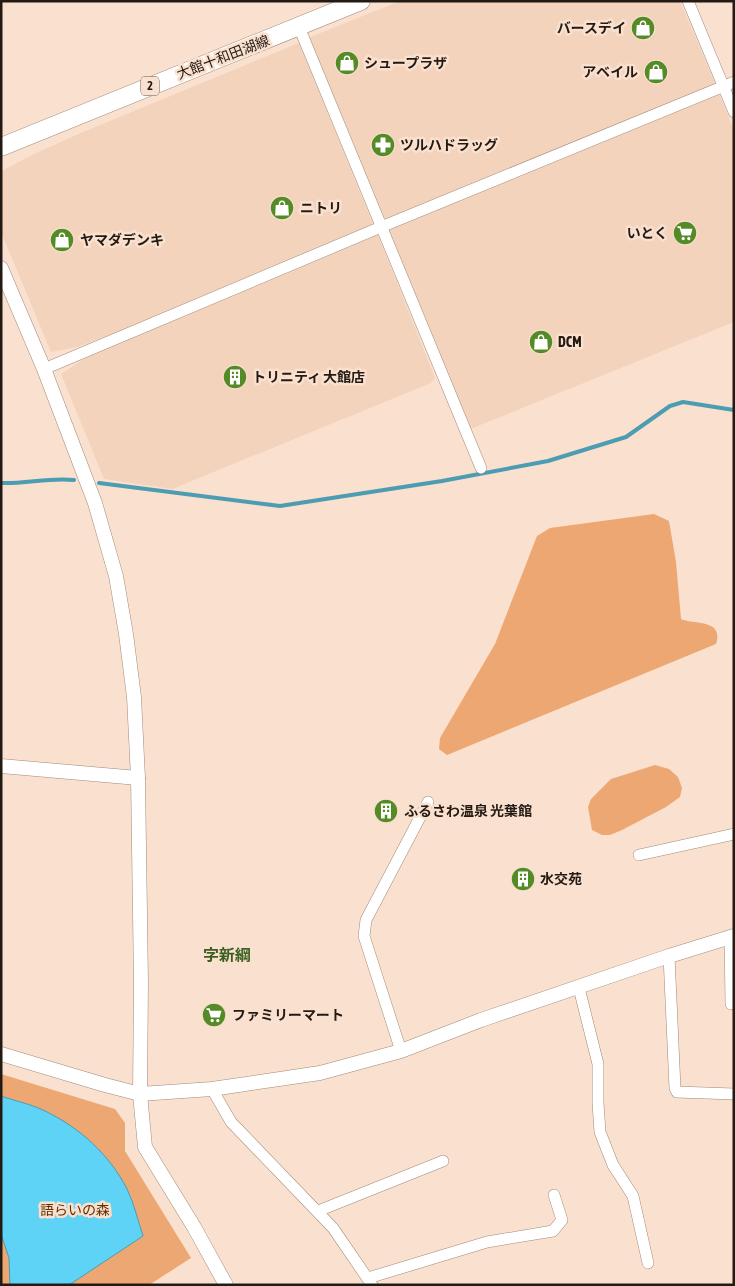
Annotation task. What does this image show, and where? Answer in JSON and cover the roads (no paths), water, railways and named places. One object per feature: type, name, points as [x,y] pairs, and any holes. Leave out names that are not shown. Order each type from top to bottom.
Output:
[{"type":"main road","name":"大館十和田湖線","points":[[1,147],[361,1]]},
{"type":"street","points":[[688,1],[729,84],[734,112]]},
{"type":"street","points":[[300,27],[481,468]]},
{"type":"street","points":[[44,369],[381,227],[729,84]]},
{"type":"street","points":[[1,268],[44,369],[95,503],[116,576],[126,634],[134,697],[138,778],[141,983],[140,1094],[145,1147],[194,1227],[226,1285]]},
{"type":"street","points":[[1,766],[138,778]]},
{"type":"street","points":[[401,1051],[364,936],[366,920],[428,802]]},
{"type":"street","points":[[638,855],[734,834]]},
{"type":"street","points":[[1,1054],[105,1086],[140,1094],[212,1089],[320,1073],[401,1051],[481,1020],[732,936],[731,1004]]},
{"type":"street","points":[[669,956],[674,1088],[677,1092],[734,1094]]},
{"type":"street","points":[[579,988],[598,1064],[600,1132],[613,1164],[633,1196],[648,1263]]},
{"type":"street","points":[[212,1089],[231,1122],[333,1228],[370,1282],[487,1242],[553,1231],[562,1220],[554,1195]]},
{"type":"street","points":[[318,1211],[443,1161]]},
{"type":"water","name":"語らいの森","points":[[1,1096],[45,1111],[82,1134],[112,1164],[132,1200],[143,1236],[69,1285],[10,1285],[9,1258],[1,1234]]},
{"type":"waterway","points":[[99,483],[280,506],[442,481],[548,461],[626,437],[670,406],[683,402],[734,410]]},
{"type":"waterway","points":[[1,483],[56,479],[74,480]]},
{"type":"place","name":"バースデイ","points":[[643,28]]},
{"type":"place","name":"シュープラザ","points":[[347,63]]},
{"type":"place","name":"アベイル","points":[[656,72]]},
{"type":"place","name":"ツルハドラッグ","points":[[383,145]]},
{"type":"place","name":"ニトリ","points":[[282,208]]},
{"type":"place","name":"いとく","points":[[685,233]]},
{"type":"place","name":"ヤマダデンキ","points":[[62,240]]},
{"type":"place","name":"DCM","points":[[541,342]]},
{"type":"place","name":"トリニティ 大館店","points":[[235,377]]},
{"type":"place","name":"ふるさわ温泉 光葉館","points":[[386,811]]},
{"type":"place","name":"水交苑","points":[[523,879]]},
{"type":"place","name":"ファミリーマート","points":[[214,1015]]},
{"type":"district","name":"字新綱","points":[[227,955]]}]
